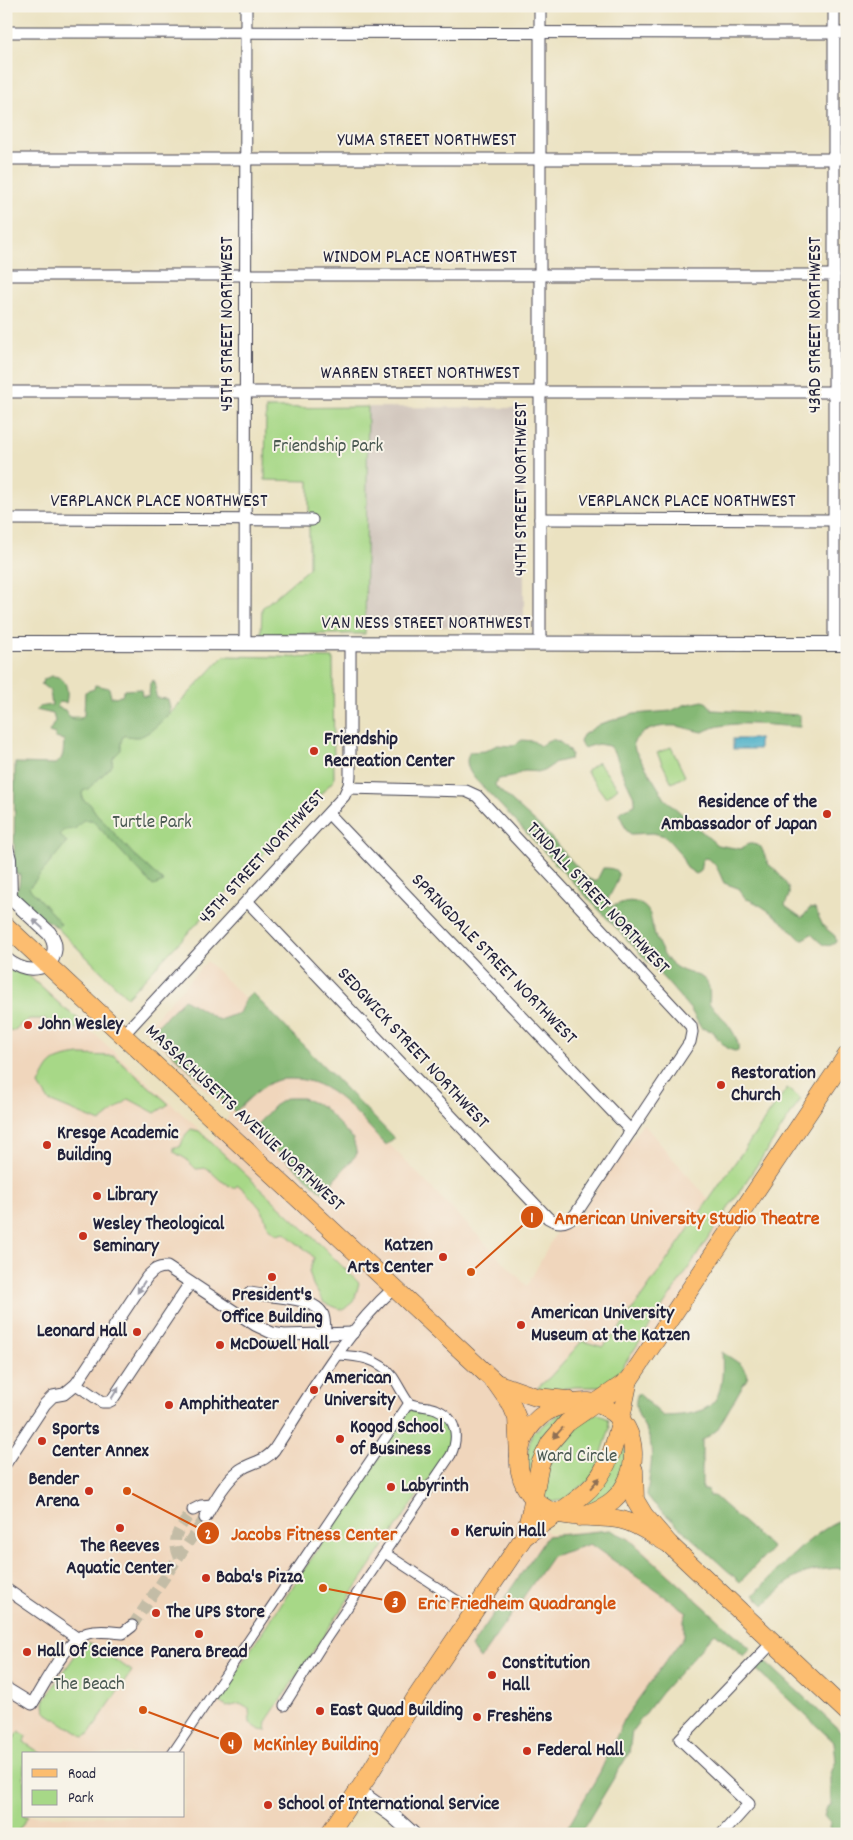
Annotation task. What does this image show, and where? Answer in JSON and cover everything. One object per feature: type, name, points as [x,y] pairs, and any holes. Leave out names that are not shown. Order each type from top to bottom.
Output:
[{"type":"main road","name":"MASSACHUSETTS AVENUE NORTHWEST","points":[[6,926],[496,1383],[516,1413],[521,1476],[534,1498]]},
{"type":"main road","points":[[329,1834],[415,1699],[524,1537],[585,1493],[603,1472],[613,1449],[629,1380],[847,1055]]},
{"type":"main road","points":[[524,1537],[540,1464],[550,1443],[589,1402],[629,1380]]},
{"type":"main road","name":"MASSACHUSETTS AVENUE NORTHWEST","points":[[496,1383],[542,1398],[589,1402]]},
{"type":"main road","points":[[518,1456],[526,1434],[540,1416],[553,1408],[589,1402],[610,1410],[619,1419],[631,1438],[634,1453],[635,1500],[644,1514],[669,1544],[847,1712]]},
{"type":"main road","points":[[579,1517],[602,1507],[616,1497],[625,1485],[634,1464]]},
{"type":"main road","points":[[534,1498],[543,1506],[556,1513],[579,1517],[602,1517],[624,1520],[669,1544]]},
{"type":"street","name":"45TH STREET NORTHWEST","points":[[245,643],[246,6]]},
{"type":"street","name":"44TH STREET NORTHWEST","points":[[540,6],[540,643]]},
{"type":"street","name":"43RD STREET NORTHWEST","points":[[834,6],[833,520],[840,644]]},
{"type":"street","points":[[6,32],[847,33]]},
{"type":"street","name":"YUMA STREET NORTHWEST","points":[[6,159],[847,159]]},
{"type":"street","name":"WINDOM PLACE NORTHWEST","points":[[6,275],[834,275]]},
{"type":"street","name":"WARREN STREET NORTHWEST","points":[[833,392],[847,386]]},
{"type":"street","name":"WARREN STREET NORTHWEST","points":[[6,392],[833,392],[847,397]]},
{"type":"street","name":"VERPLANCK PLACE NORTHWEST","points":[[6,519],[312,520]]},
{"type":"street","name":"VERPLANCK PLACE NORTHWEST","points":[[540,519],[833,520]]},
{"type":"street","name":"VAN NESS STREET NORTHWEST","points":[[6,643],[840,644]]},
{"type":"street","name":"45TH STREET NORTHWEST","points":[[123,1035],[343,798],[348,788],[350,776],[350,643]]},
{"type":"street","name":"TINDALL STREET NORTHWEST","points":[[348,788],[472,792],[691,1026],[690,1042],[632,1131]]},
{"type":"street","name":"SPRINGDALE STREET NORTHWEST","points":[[329,814],[632,1131]]},
{"type":"street","points":[[6,848],[10,897],[49,934],[54,941],[55,952],[49,965],[42,968],[26,969],[16,966],[7,959]]},
{"type":"street","name":"SEDGWICK STREET NORTHWEST","points":[[247,901],[548,1218],[558,1222],[566,1221],[578,1212],[632,1131]]},
{"type":"street","points":[[6,1463],[45,1404],[53,1396],[64,1394],[76,1384],[154,1270],[158,1267],[167,1267],[190,1284],[255,1325],[272,1333],[284,1335],[352,1333]]},
{"type":"street","points":[[76,1384],[102,1402],[112,1400],[190,1284]]},
{"type":"street","points":[[205,1518],[236,1473],[264,1459],[274,1450],[352,1333],[394,1288]]},
{"type":"street","points":[[250,1293],[299,1299],[310,1303],[320,1309],[323,1315],[325,1334]]},
{"type":"street","points":[[284,1706],[456,1444],[455,1430],[448,1416],[435,1409],[409,1403],[393,1377],[382,1365],[363,1357],[337,1355]]},
{"type":"street","points":[[173,1752],[409,1403]]},
{"type":"street","points":[[193,1510],[201,1506],[212,1506]]},
{"type":"street","points":[[385,1553],[464,1605]]},
{"type":"street","points":[[6,1589],[77,1638]]},
{"type":"street","points":[[6,1688],[32,1704],[64,1654],[77,1638],[101,1631],[123,1633],[132,1626]]},
{"type":"street","points":[[722,1834],[749,1804],[680,1739],[772,1642]]},
{"type":"street","points":[[358,1791],[413,1834]]},
{"type":"shaded area","points":[[368,407],[524,408],[524,626],[365,627]]},
{"type":"shaded area","name":"American University","points":[[207,961],[316,1069],[527,1286],[558,1229],[571,1227],[643,1123],[732,1226],[610,1410],[596,1404],[534,1498],[546,1532],[552,1534],[597,1530],[630,1537],[707,1608],[633,1721],[567,1834],[413,1834],[358,1792],[329,1834],[6,1834],[6,966],[30,975],[213,1142],[230,1114],[144,1030]]},
{"type":"green space","name":"Friendship Park","points":[[368,407],[365,634],[261,634],[262,608],[309,568],[309,481],[265,480],[266,408]]},
{"type":"green space","name":"Turtle Park","points":[[224,656],[333,658],[334,780],[127,997],[21,892],[66,766],[67,717],[166,718]]},
{"type":"green space","points":[[52,676],[64,681],[67,689],[66,703],[59,702],[57,707],[65,710],[73,719],[81,719],[84,715],[85,692],[94,689],[95,685],[109,688],[111,697],[122,696],[124,690],[141,689],[142,696],[149,696],[150,683],[153,680],[157,698],[168,699],[170,708],[170,713],[144,735],[140,737],[123,736],[121,750],[113,758],[112,766],[88,789],[83,791],[82,794],[83,800],[90,804],[133,854],[164,882],[153,886],[92,820],[83,820],[75,829],[64,830],[59,835],[67,842],[29,888],[61,924],[57,927],[40,917],[15,893],[19,885],[20,875],[14,873],[15,763],[55,764],[63,754],[64,740],[55,738],[55,734],[49,732],[55,721],[53,714],[36,710],[39,707],[52,705],[50,691],[41,684],[44,679]]},
{"type":"green space","points":[[703,701],[713,710],[800,715],[800,727],[737,724],[724,725],[703,732],[676,726],[664,726],[641,734],[633,743],[635,750],[665,799],[717,845],[741,849],[750,844],[761,847],[769,865],[781,876],[787,885],[789,895],[785,906],[802,918],[810,908],[815,909],[823,926],[835,936],[836,942],[832,945],[823,944],[811,934],[804,939],[800,939],[767,910],[746,899],[738,888],[724,883],[717,868],[709,859],[705,858],[702,860],[700,872],[696,874],[687,868],[679,852],[665,836],[653,833],[631,834],[627,831],[619,814],[622,810],[635,805],[635,799],[616,755],[609,746],[598,744],[583,748],[580,742],[583,735],[600,724],[634,714],[671,711],[684,705]]},
{"type":"green space","points":[[522,740],[533,741],[540,746],[547,741],[558,741],[571,754],[570,759],[557,762],[542,772],[524,771],[512,777],[499,779],[495,784],[496,787],[544,830],[587,878],[596,882],[603,868],[613,869],[617,872],[617,882],[607,905],[609,907],[625,902],[633,902],[646,908],[650,914],[658,943],[668,960],[676,967],[698,976],[708,983],[709,1004],[724,1019],[733,1032],[738,1045],[738,1051],[726,1047],[712,1031],[701,1028],[691,1010],[667,982],[473,777],[467,762],[470,752],[485,751],[497,745],[513,746]]},
{"type":"green space","points":[[671,747],[685,776],[672,783],[657,753]]},
{"type":"green space","points":[[598,762],[618,788],[606,798],[586,771]]},
{"type":"green space","points":[[6,969],[29,976],[65,1009],[92,1029],[57,1028],[45,1019],[29,1019],[13,1031],[6,1032]]},
{"type":"green space","points":[[252,993],[394,1138],[386,1145],[344,1101],[319,1085],[305,1080],[284,1079],[272,1082],[235,1112],[150,1033],[184,999],[219,1020],[239,1013],[245,1000]]},
{"type":"green space","points":[[80,1055],[114,1056],[169,1104],[155,1113],[129,1099],[100,1122],[49,1101],[39,1085],[46,1070],[58,1060]]},
{"type":"green space","points":[[787,1088],[801,1099],[614,1380],[600,1387],[550,1390],[537,1388],[550,1377],[582,1341],[603,1347],[619,1329]]},
{"type":"green space","points":[[287,1098],[303,1098],[323,1107],[353,1139],[357,1154],[323,1193],[253,1129],[274,1106]]},
{"type":"green space","points":[[191,1129],[199,1131],[359,1283],[354,1301],[343,1310],[324,1303],[313,1285],[309,1271],[314,1258],[311,1254],[285,1232],[277,1234],[271,1230],[262,1210],[238,1185],[233,1188],[220,1180],[207,1168],[196,1169],[186,1159],[174,1152],[174,1147],[180,1147],[186,1134]]},
{"type":"green space","points":[[722,1352],[745,1369],[747,1378],[717,1430],[702,1441],[702,1490],[708,1490],[709,1496],[714,1496],[772,1548],[740,1582],[654,1504],[647,1495],[651,1447],[648,1434],[636,1406],[638,1393],[663,1416],[694,1413],[705,1409],[713,1403],[718,1394],[721,1383]]},
{"type":"green space","points":[[413,1408],[437,1415],[448,1424],[451,1431],[449,1449],[267,1720],[266,1731],[260,1730],[250,1723],[249,1709],[240,1704],[227,1707],[215,1697],[219,1697],[380,1456],[402,1418]]},
{"type":"green space","name":"Ward Circle","points":[[568,1408],[532,1479],[527,1462],[532,1433]]},
{"type":"green space","name":"Ward Circle","points":[[595,1414],[608,1419],[610,1428],[594,1477],[563,1500],[552,1502],[548,1500],[542,1491],[544,1471],[568,1430]]},
{"type":"green space","name":"Ward Circle","points":[[621,1437],[627,1458],[617,1488],[586,1508],[579,1505]]},
{"type":"green space","points":[[842,1520],[847,1520],[847,1568],[819,1570],[800,1575],[784,1586],[764,1605],[754,1595],[806,1543]]},
{"type":"green space","points":[[610,1530],[629,1539],[751,1649],[744,1656],[715,1633],[661,1693],[632,1731],[629,1753],[580,1834],[564,1834],[600,1772],[626,1716],[684,1636],[684,1620],[687,1612],[590,1544],[552,1556],[480,1659],[471,1647],[547,1536]]},
{"type":"green space","name":"The Beach","points":[[90,1643],[132,1671],[88,1735],[84,1737],[45,1712],[44,1704],[45,1699],[80,1648]]},
{"type":"green space","points":[[765,1661],[847,1737],[846,1834],[831,1834],[830,1823],[824,1816],[827,1807],[831,1805],[831,1773],[836,1761],[834,1742],[756,1669]]},
{"type":"green space","points":[[19,1731],[27,1736],[24,1742],[39,1752],[22,1752],[22,1818],[27,1818],[16,1834],[6,1834],[6,1751]]},
{"type":"water","points":[[733,739],[759,739],[759,749],[733,749]]},
{"type":"tunnel","points":[[179,1557],[176,1549],[176,1537],[180,1527],[193,1510]]},
{"type":"tunnel","points":[[132,1626],[205,1518]]},
{"type":"place","name":"Friendship Recreation Center","points":[[314,751]]},
{"type":"place","name":"Residence of the Ambassador of Japan","points":[[827,814]]},
{"type":"place","name":"John Wesley","points":[[28,1025]]},
{"type":"place","name":"Restoration Church","points":[[721,1085]]},
{"type":"place","name":"Kresge Academic Building","points":[[47,1145]]},
{"type":"place","name":"Library","points":[[97,1196]]},
{"type":"place","name":"Wesley Theological Seminary","points":[[83,1236]]},
{"type":"place","name":"Katzen Arts Center","points":[[443,1257]]},
{"type":"place","name":"American University Studio Theatre","points":[[471,1272]]},
{"type":"place","name":"President's Office Building","points":[[272,1277]]},
{"type":"place","name":"American University Museum at the Katzen","points":[[521,1325]]},
{"type":"place","name":"Leonard Hall","points":[[137,1332]]},
{"type":"place","name":"McDowell Hall","points":[[220,1345]]},
{"type":"place","name":"American University","points":[[314,1390]]},
{"type":"place","name":"Amphitheater","points":[[169,1405]]},
{"type":"place","name":"Kogod School of Business","points":[[340,1439]]},
{"type":"place","name":"Sports Center Annex","points":[[42,1441]]},
{"type":"place","name":"Labyrinth","points":[[391,1487]]},
{"type":"place","name":"Bender Arena","points":[[89,1491]]},
{"type":"place","name":"Jacobs Fitness Center","points":[[127,1491]]},
{"type":"place","name":"The Reeves Aquatic Center","points":[[120,1528]]},
{"type":"place","name":"Kerwin Hall","points":[[455,1532]]},
{"type":"place","name":"Baba's Pizza","points":[[206,1578]]},
{"type":"place","name":"Eric Friedheim Quadrangle","points":[[323,1588]]},
{"type":"place","name":"The UPS Store","points":[[156,1613]]},
{"type":"place","name":"Panera Bread","points":[[199,1634]]},
{"type":"place","name":"Hall Of Science","points":[[27,1652]]},
{"type":"place","name":"Constitution Hall","points":[[492,1675]]},
{"type":"place","name":"McKinley Building","points":[[143,1710]]},
{"type":"place","name":"East Quad Building","points":[[320,1711]]},
{"type":"place","name":"Freshëns","points":[[477,1717]]},
{"type":"place","name":"Federal Hall","points":[[527,1751]]},
{"type":"place","name":"School of International Service","points":[[268,1805]]}]
